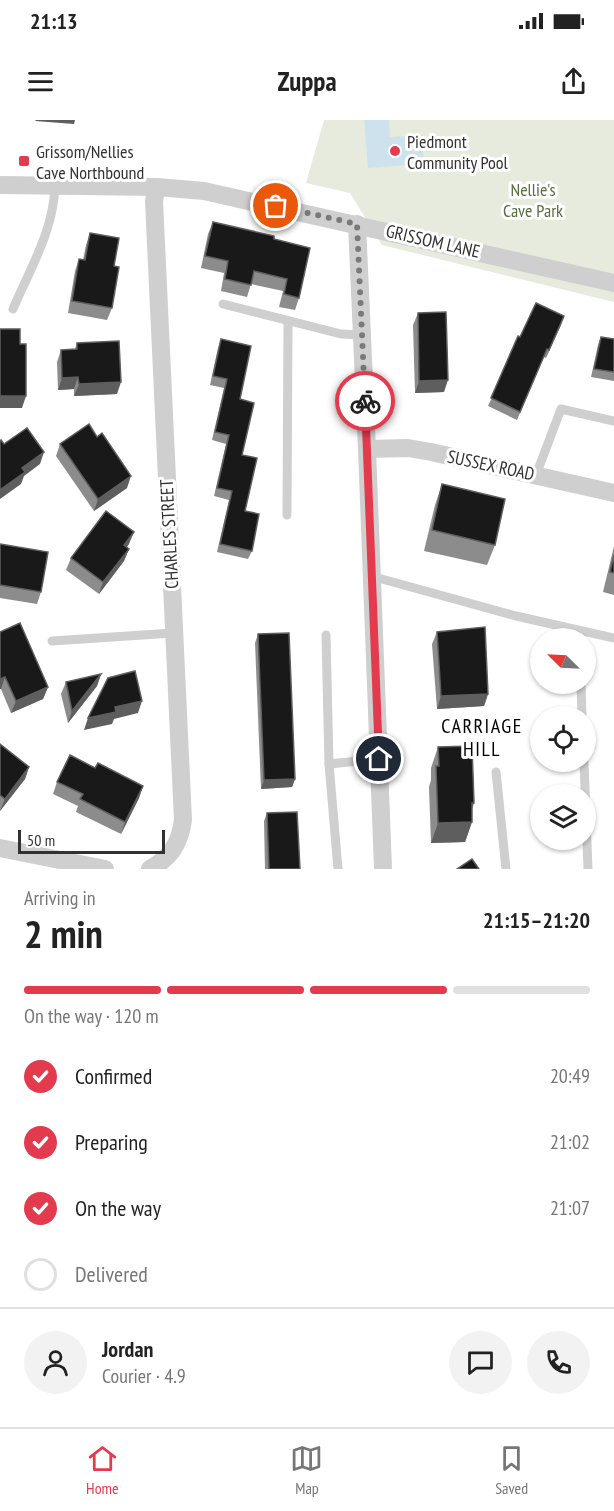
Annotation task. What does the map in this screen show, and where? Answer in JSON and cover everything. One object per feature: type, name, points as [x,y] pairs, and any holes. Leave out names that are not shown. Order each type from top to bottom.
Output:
[{"type":"street","name":"GRISSOM LANE","points":[[0,185],[158,187],[235,196],[614,283]]},
{"type":"street","name":"CHARLES STREET","points":[[150,869],[172,853],[181,833],[183,820],[154,201],[158,187]]},
{"type":"street","points":[[357,224],[383,869]]},
{"type":"street","name":"SUSSEX ROAD","points":[[367,449],[408,448],[614,493]]},
{"type":"street","points":[[0,848],[105,869]]},
{"type":"lane","points":[[13,309],[49,226],[55,200],[55,185]]},
{"type":"lane","points":[[223,304],[340,334],[362,335]]},
{"type":"lane","points":[[287,515],[288,321]]},
{"type":"lane","points":[[536,475],[561,409],[614,422]]},
{"type":"lane","points":[[371,576],[556,628]]},
{"type":"lane","points":[[52,641],[173,633]]},
{"type":"lane","points":[[326,635],[329,764],[338,869]]},
{"type":"lane","points":[[596,636],[614,638]]},
{"type":"lane","points":[[329,764],[379,759]]},
{"type":"lane","points":[[496,772],[506,869]]},
{"type":"lane","points":[[584,772],[588,869]]},
{"type":"green space","name":"Nellie's Cave Park","points":[[324,120],[614,120],[614,302],[382,245],[350,193],[306,183]]},
{"type":"water","name":"Piedmont Community Pool","points":[[364,120],[389,120],[390,137],[422,135],[424,164],[368,168]]},
{"type":"building","points":[[213,222],[274,236],[274,239],[310,248],[299,298],[284,294],[287,279],[254,271],[251,285],[225,279],[228,261],[205,256]]},
{"type":"building","points":[[90,233],[119,238],[114,266],[119,267],[112,308],[72,301],[79,259],[85,260]]},
{"type":"building","points":[[536,303],[564,316],[520,412],[491,398],[518,336],[520,337]]},
{"type":"building","points":[[446,312],[448,380],[419,381],[418,313]]},
{"type":"building","points":[[0,329],[20,329],[20,344],[26,344],[26,396],[0,396]]},
{"type":"building","points":[[601,337],[614,339],[614,372],[594,369]]},
{"type":"building","points":[[221,339],[251,346],[240,399],[254,403],[242,455],[257,458],[245,511],[259,514],[252,551],[220,544],[232,491],[217,488],[229,435],[215,432],[227,379],[213,376]]},
{"type":"building","points":[[119,341],[121,382],[79,384],[78,377],[62,378],[61,350],[77,349],[77,343]]},
{"type":"building","points":[[89,424],[97,437],[102,433],[131,476],[98,499],[60,444]]},
{"type":"building","points":[[27,428],[44,452],[22,468],[25,472],[0,490],[0,441],[4,444]]},
{"type":"building","points":[[442,484],[505,499],[495,545],[432,530]]},
{"type":"building","points":[[106,511],[134,532],[124,545],[129,549],[103,582],[71,558]]},
{"type":"building","points":[[0,544],[48,552],[41,592],[0,585]]},
{"type":"building","points":[[614,555],[614,573],[610,572]]},
{"type":"building","points":[[20,623],[48,687],[16,701],[5,677],[0,679],[0,632]]},
{"type":"building","points":[[485,627],[488,694],[441,696],[437,632]]},
{"type":"building","points":[[289,633],[295,779],[264,780],[258,634]]},
{"type":"building","points":[[135,671],[142,701],[115,707],[116,712],[88,718],[108,678]]},
{"type":"building","points":[[101,674],[72,711],[66,682]]},
{"type":"building","points":[[0,744],[29,767],[5,799],[0,795]]},
{"type":"building","points":[[472,746],[474,803],[472,803],[472,822],[438,823],[436,766],[439,766],[438,747]]},
{"type":"building","points":[[70,755],[95,768],[98,763],[143,786],[125,822],[80,799],[83,794],[57,782]]},
{"type":"building","points":[[297,812],[300,869],[269,869],[267,813]]},
{"type":"building","points":[[472,859],[479,869],[457,869]]},
{"type":"way so far","points":[[276,206],[357,224],[365,401]]},
{"type":"place","name":"Piedmont Community Pool","points":[[395,151]]},
{"type":"place","name":"Grissom/Nellies Cave Northbound","points":[[24,161]]},
{"type":"district","name":"CARRIAGE HILL","points":[[482,738]]},
{"type":"route","points":[[365,401],[379,759]]}]
